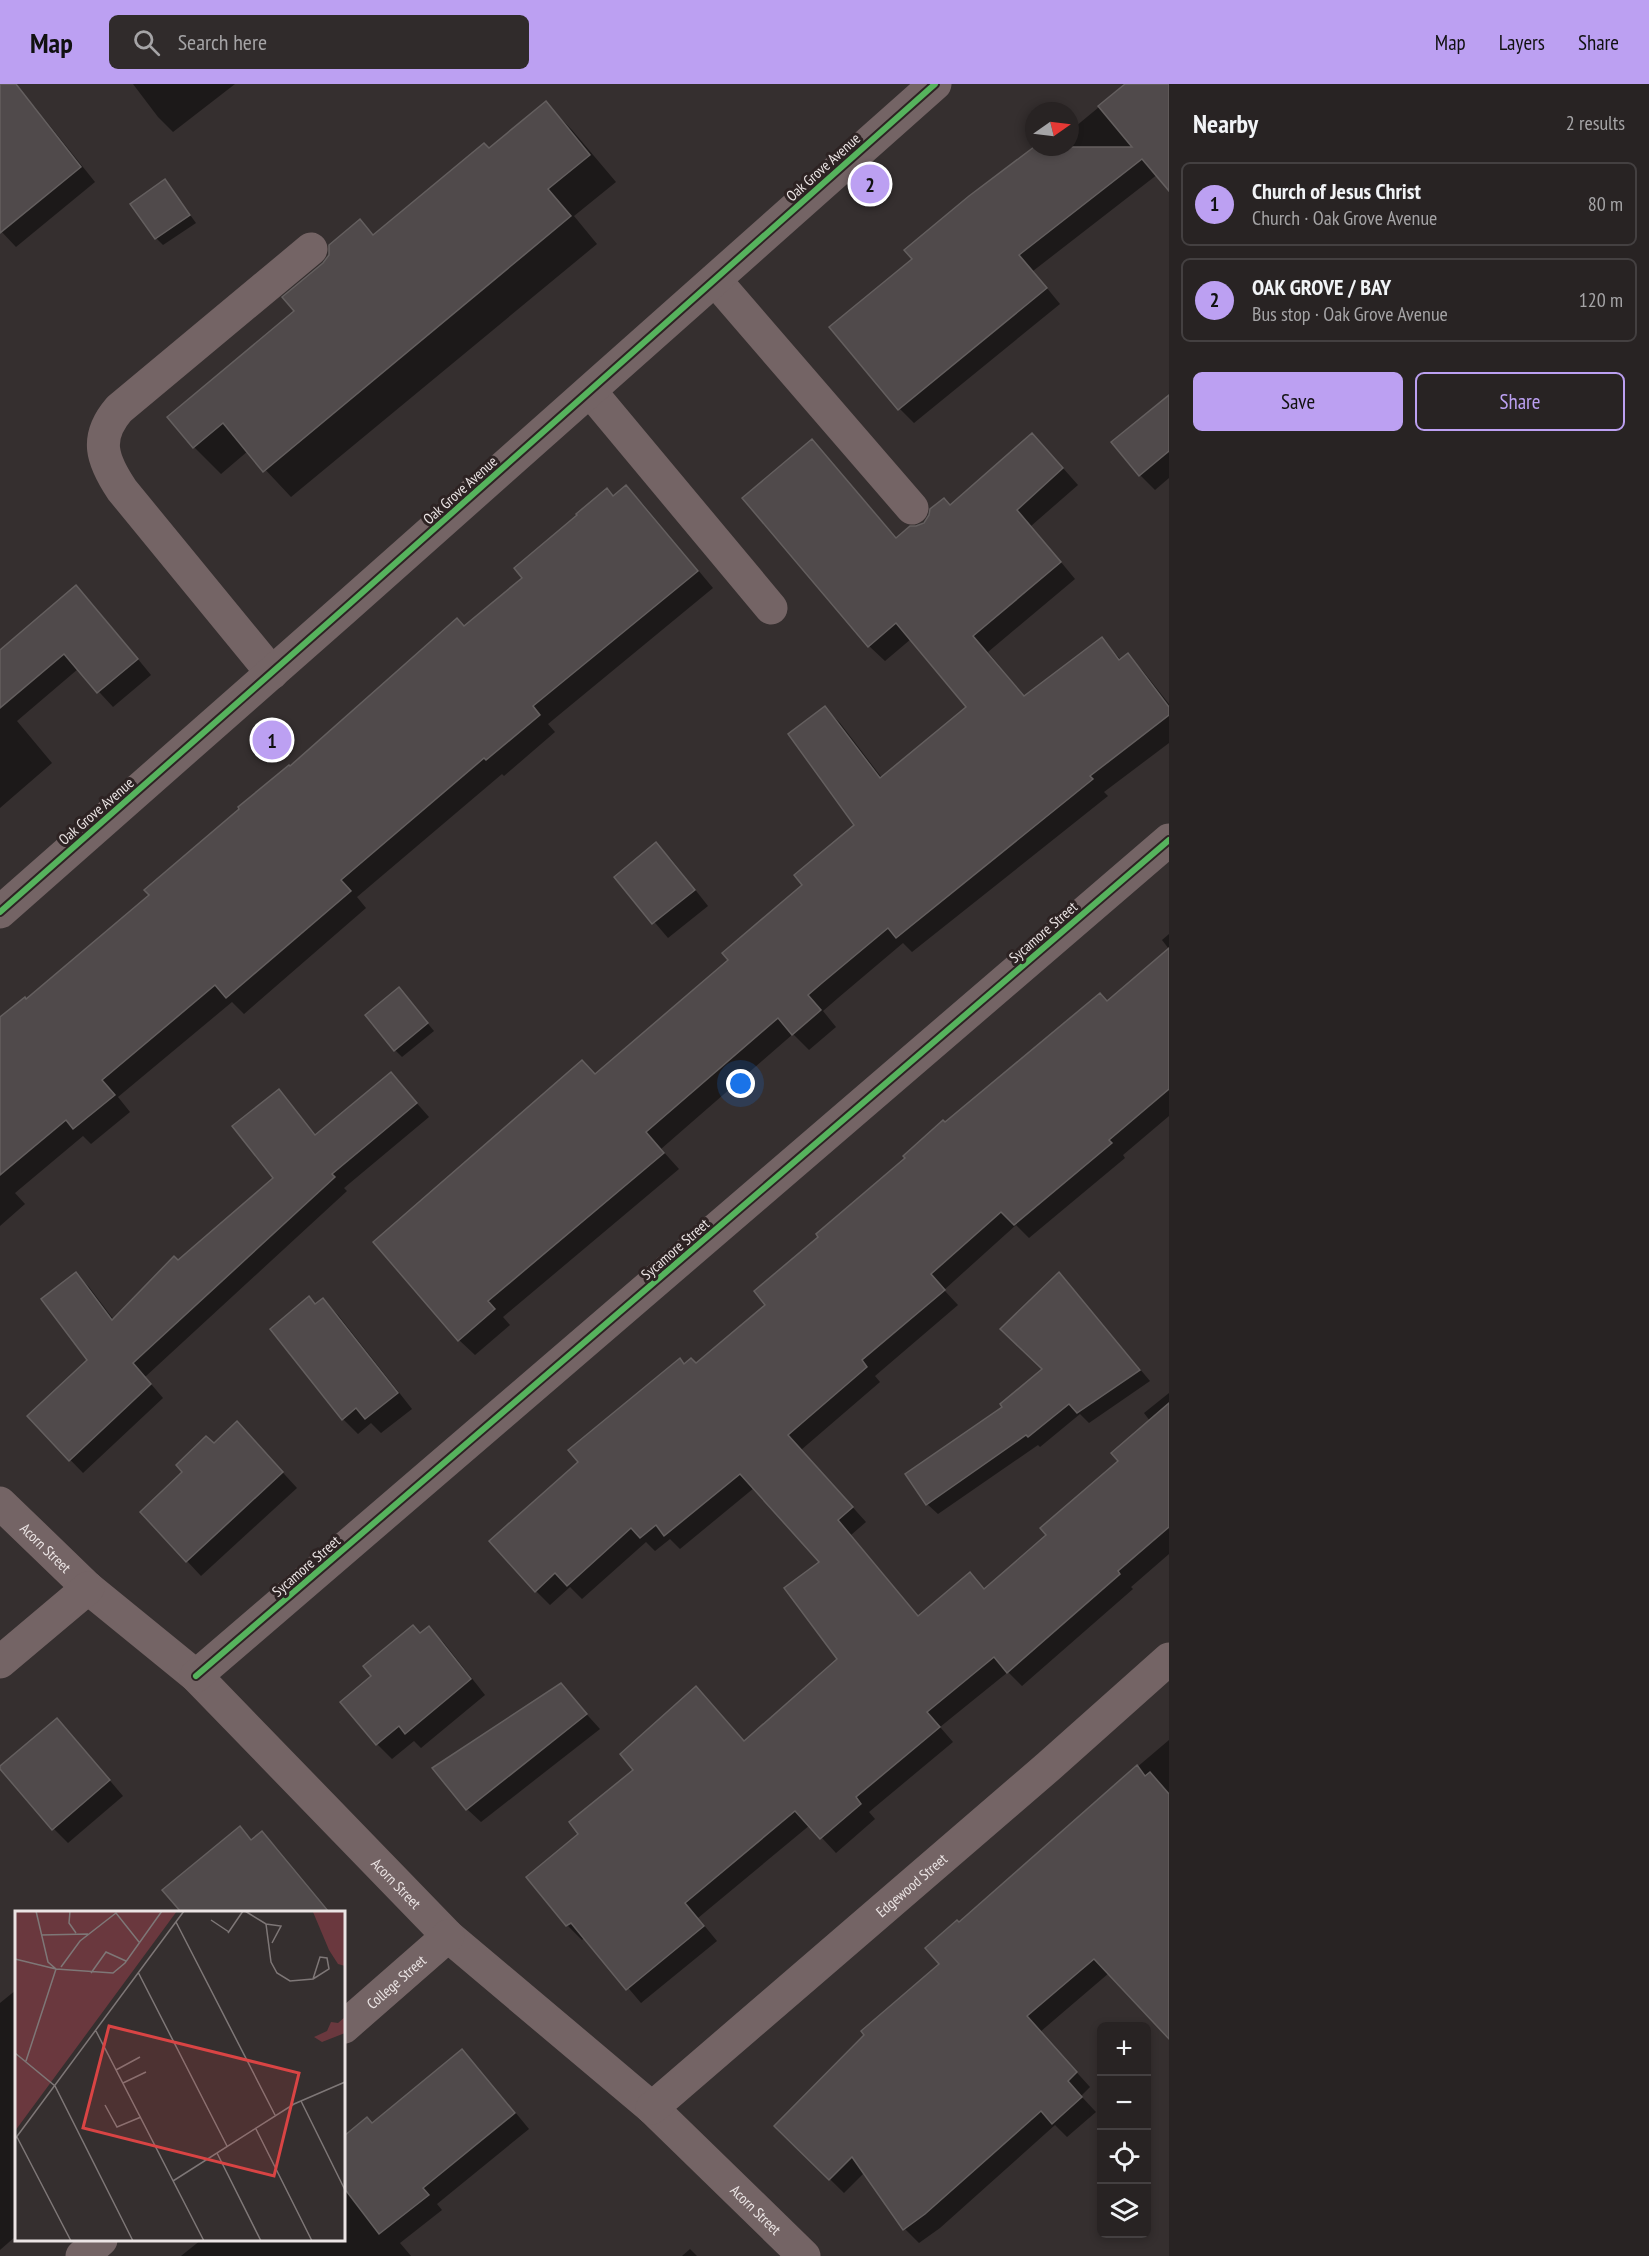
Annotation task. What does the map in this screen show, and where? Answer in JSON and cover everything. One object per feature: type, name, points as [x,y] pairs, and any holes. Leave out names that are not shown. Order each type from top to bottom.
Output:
[{"type":"street","name":"Oak Grove Avenue","points":[[0,912],[934,84]]},
{"type":"street","points":[[272,673],[122,490],[111,474],[102,447],[108,423],[119,409],[311,249]]},
{"type":"street","points":[[715,280],[912,508]]},
{"type":"street","points":[[590,390],[771,608]]},
{"type":"street","name":"Sycamore Street","points":[[196,1676],[1169,840]]},
{"type":"street","name":"Acorn Street","points":[[0,1503],[88,1588],[196,1676],[448,1936],[652,2108],[804,2256]]},
{"type":"street","points":[[0,1662],[88,1588]]},
{"type":"street","name":"Edgewood Street","points":[[652,2108],[1049,1766],[1169,1659]]},
{"type":"street","name":"College Street","points":[[345,2026],[448,1936]]},
{"type":"street","points":[[82,2256],[99,2241]]},
{"type":"building","points":[[0,84],[16,84],[81,167],[0,233]]},
{"type":"building","points":[[1125,84],[1169,84],[1169,191],[1142,159],[1019,255],[1047,288],[898,410],[829,327],[912,259],[904,250],[969,196],[1025,154],[1025,156],[1079,156],[1079,147],[1132,147],[1098,106]]},
{"type":"building","points":[[546,101],[590,155],[548,189],[571,216],[263,472],[223,423],[193,448],[167,417],[294,311],[282,297],[323,263],[329,255],[329,245],[360,219],[373,235],[484,143],[489,148]]},
{"type":"building","points":[[165,179],[190,215],[155,239],[130,204]]},
{"type":"building","points":[[1169,395],[1169,451],[1139,476],[1111,442]]},
{"type":"building","points":[[1032,433],[1063,468],[1017,510],[1061,562],[973,636],[1024,696],[1102,637],[1119,660],[1128,653],[1169,707],[1169,715],[1090,776],[1093,779],[896,938],[888,928],[822,983],[808,995],[821,1010],[792,1035],[778,1018],[646,1132],[664,1153],[488,1301],[495,1309],[458,1341],[373,1242],[582,1060],[595,1074],[728,960],[722,953],[802,885],[794,875],[854,825],[788,734],[825,706],[880,778],[966,707],[896,623],[868,647],[742,498],[812,439],[896,538],[910,526],[924,523],[930,509],[944,498],[950,505]]},
{"type":"building","points":[[626,485],[698,571],[533,706],[540,715],[486,760],[484,758],[341,880],[351,891],[226,998],[215,985],[102,1080],[115,1095],[73,1129],[66,1120],[0,1175],[0,1017],[25,997],[26,999],[149,895],[144,890],[239,809],[238,807],[290,766],[457,618],[464,626],[522,578],[514,568],[576,514],[607,488],[613,496]]},
{"type":"building","points":[[76,585],[138,659],[97,693],[64,654],[0,708],[0,650]]},
{"type":"building","points":[[656,842],[695,890],[652,924],[614,877]]},
{"type":"building","points":[[1169,948],[1169,1089],[1109,1140],[1112,1143],[1014,1225],[1001,1212],[931,1274],[945,1290],[862,1360],[867,1367],[788,1435],[853,1507],[838,1520],[918,1616],[970,1572],[984,1589],[1046,1535],[1040,1528],[1118,1461],[1111,1453],[1169,1403],[1169,1527],[1118,1571],[1120,1574],[1007,1673],[994,1657],[927,1712],[940,1727],[856,1797],[861,1804],[820,1839],[795,1811],[685,1903],[704,1926],[626,1990],[571,1923],[566,1926],[526,1877],[578,1834],[569,1822],[633,1770],[620,1754],[696,1686],[744,1741],[837,1659],[784,1588],[819,1562],[740,1474],[664,1536],[656,1525],[640,1538],[631,1528],[567,1586],[555,1573],[535,1592],[489,1541],[578,1462],[568,1450],[680,1358],[684,1364],[691,1358],[696,1363],[765,1305],[754,1291],[818,1237],[816,1234],[905,1158],[903,1156],[943,1120],[945,1122],[1100,993],[1107,1001]]},
{"type":"building","points":[[399,987],[428,1023],[394,1051],[365,1015]]},
{"type":"building","points":[[391,1072],[417,1103],[332,1174],[335,1177],[133,1363],[151,1384],[69,1461],[27,1416],[87,1360],[41,1299],[76,1272],[112,1320],[174,1256],[178,1260],[273,1178],[232,1126],[279,1089],[315,1135]]},
{"type":"building","points":[[1059,1272],[1140,1370],[1077,1413],[1069,1404],[1028,1437],[1026,1435],[926,1505],[905,1474],[1002,1407],[1000,1404],[1042,1369],[1000,1329]]},
{"type":"building","points":[[309,1296],[315,1304],[323,1298],[398,1393],[365,1419],[356,1408],[342,1420],[270,1329]]},
{"type":"building","points":[[237,1421],[283,1472],[186,1562],[140,1512],[182,1472],[176,1465],[206,1436],[214,1443]]},
{"type":"building","points":[[413,1625],[420,1633],[429,1626],[471,1679],[405,1734],[399,1726],[376,1745],[340,1702],[371,1676],[363,1666]]},
{"type":"building","points":[[561,1683],[587,1714],[466,1810],[432,1768]]},
{"type":"building","points":[[57,1718],[110,1780],[52,1830],[0,1769],[0,1766]]},
{"type":"building","points":[[1137,1765],[1145,1776],[1150,1772],[1169,1794],[1169,2039],[1094,1959],[1027,2016],[1077,2072],[1068,2081],[1082,2097],[1052,2124],[1041,2111],[925,2214],[903,2230],[852,2157],[829,2180],[774,2126],[864,2035],[861,2031],[939,1964],[925,1948],[957,1920],[959,1922]]},
{"type":"building","points":[[240,1826],[251,1840],[262,1831],[328,1911],[180,1911],[162,1890]]},
{"type":"building","points":[[462,2049],[515,2113],[423,2188],[429,2195],[379,2234],[345,2189],[345,2135],[367,2117],[372,2123]]},
{"type":"cycle path","points":[[0,912],[935,84]]},
{"type":"cycle path","points":[[196,1676],[1169,840]]},
{"type":"place","name":"OAK GROVE / BAY","points":[[870,184]]},
{"type":"place","name":"Church of Jesus Christ","points":[[272,740]]}]
